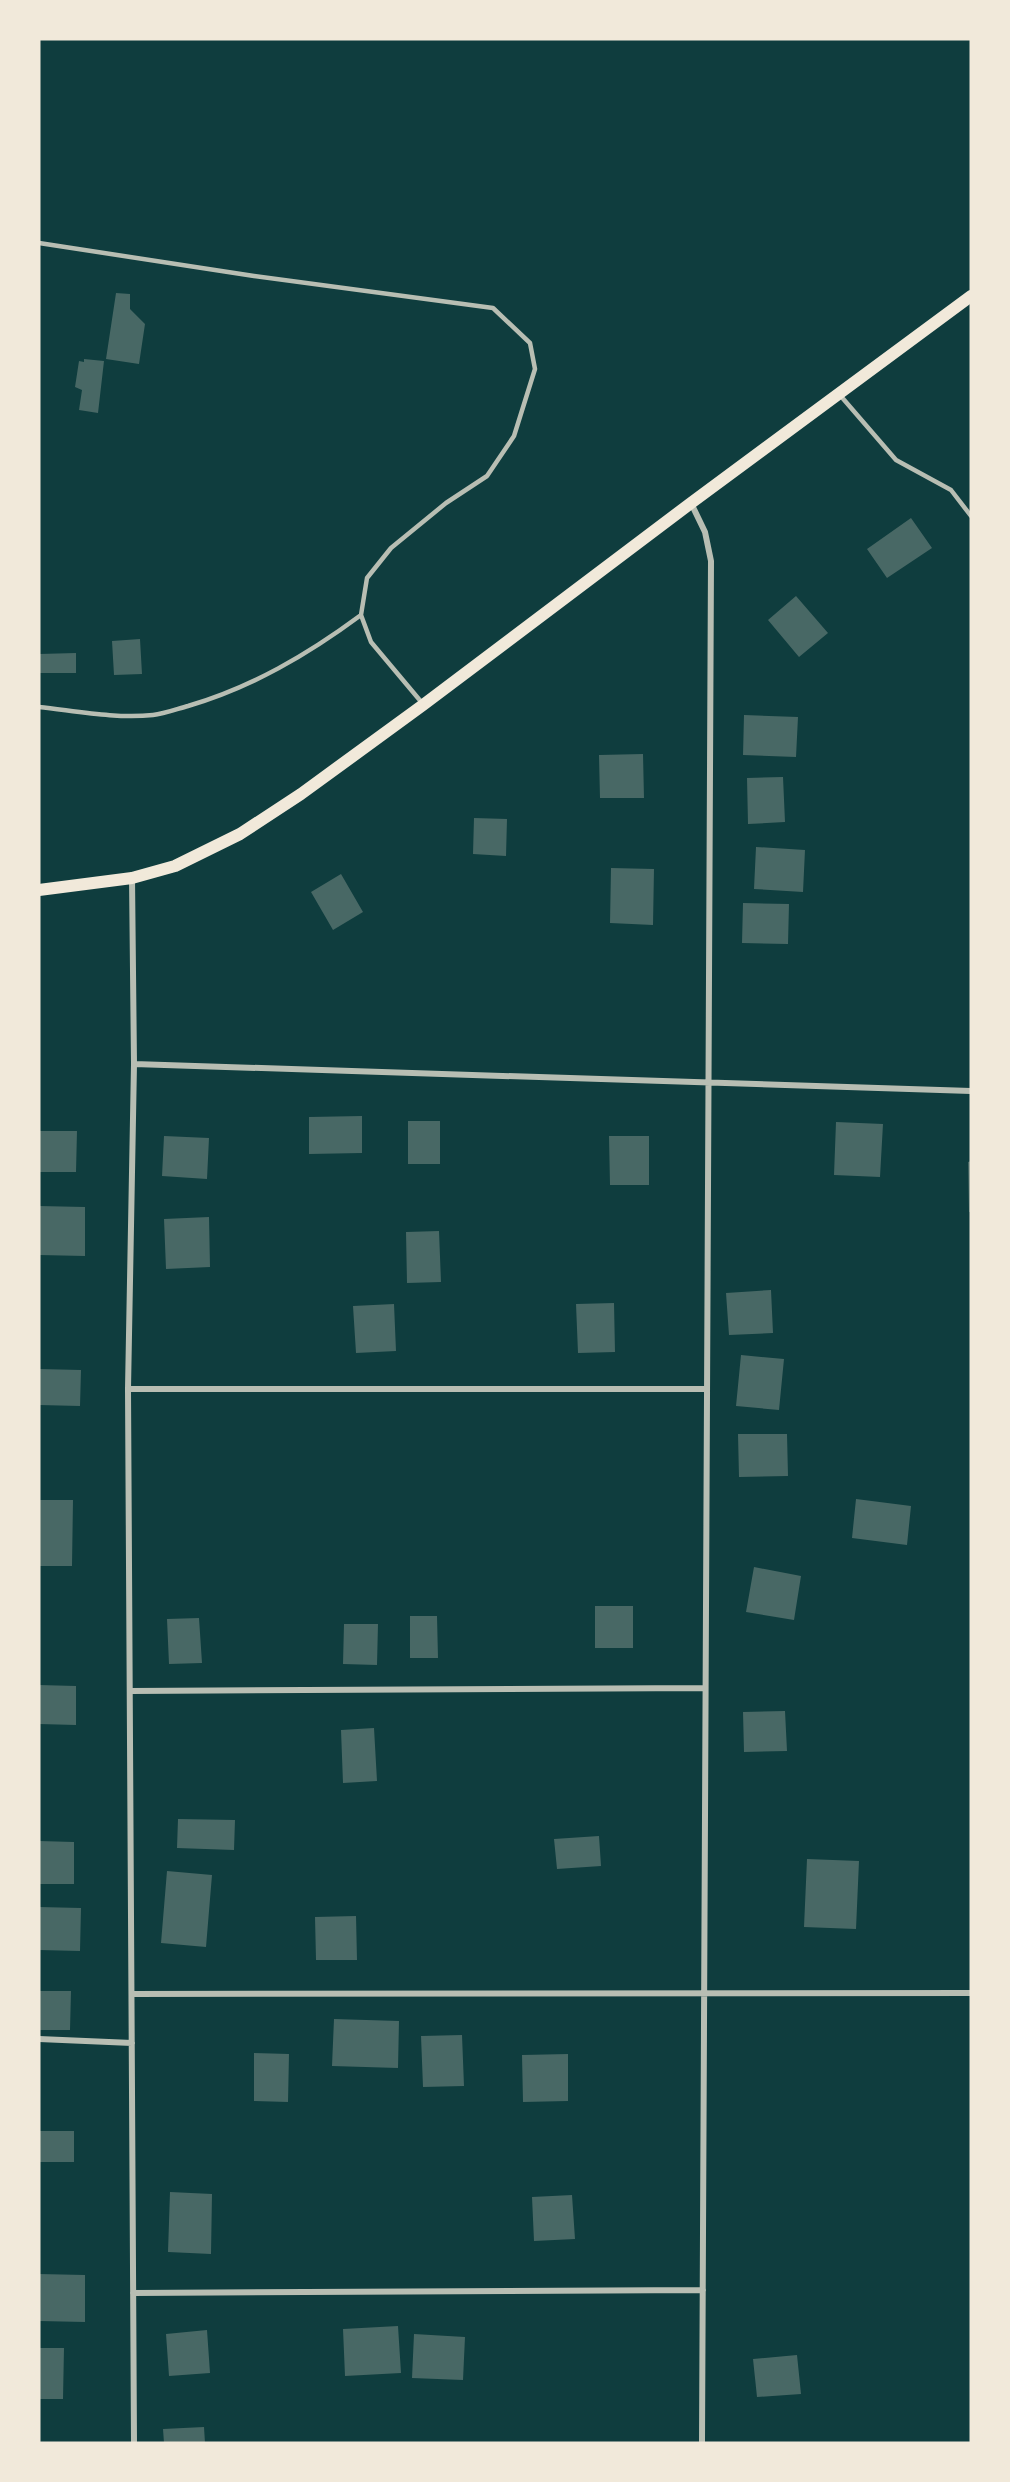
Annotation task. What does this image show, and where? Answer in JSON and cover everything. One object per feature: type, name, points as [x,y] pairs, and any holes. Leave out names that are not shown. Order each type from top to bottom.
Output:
[{"type":"main road","points":[[39,890],[132,878],[176,866],[240,834],[301,794],[423,705],[691,502],[971,296]]},
{"type":"street","points":[[691,502],[705,532],[711,561],[702,2443]]},
{"type":"street","points":[[132,878],[134,1064],[128,1389],[134,2443]]},
{"type":"street","points":[[134,1064],[971,1091]]},
{"type":"street","points":[[128,1389],[706,1389]]},
{"type":"street","points":[[130,1691],[705,1688]]},
{"type":"street","points":[[132,1994],[971,1993]]},
{"type":"street","points":[[39,2039],[132,2043]]},
{"type":"street","points":[[133,2293],[703,2290]]},
{"type":"lane","points":[[39,243],[254,276],[493,308],[530,343],[535,369],[514,436],[487,476],[446,504],[391,548],[368,578],[361,615],[371,642],[423,705]]},
{"type":"lane","points":[[839,394],[896,460],[951,490],[971,516]]},
{"type":"lane","points":[[39,707],[154,716],[215,698],[282,668],[321,645],[361,615]]},
{"type":"building","points":[[116,293],[130,294],[130,309],[145,324],[139,364],[106,359]]},
{"type":"building","points":[[84,359],[104,361],[98,413],[79,410],[82,390],[75,387],[79,361],[84,362]]},
{"type":"building","points":[[911,518],[932,548],[887,578],[867,549]]},
{"type":"building","points":[[796,596],[828,633],[799,657],[768,620]]},
{"type":"building","points":[[140,639],[142,674],[114,675],[112,641]]},
{"type":"building","points":[[76,653],[76,673],[39,673],[39,654]]},
{"type":"building","points":[[744,715],[798,717],[796,757],[743,755]]},
{"type":"building","points":[[643,754],[644,798],[600,798],[599,755]]},
{"type":"building","points":[[783,777],[785,822],[748,824],[747,778]]},
{"type":"building","points":[[474,818],[507,819],[506,856],[473,854]]},
{"type":"building","points":[[756,847],[805,850],[803,892],[754,889]]},
{"type":"building","points":[[611,868],[654,869],[653,925],[610,923]]},
{"type":"building","points":[[341,874],[363,912],[333,930],[311,892]]},
{"type":"building","points":[[743,903],[789,904],[788,944],[742,943]]},
{"type":"building","points":[[362,1116],[362,1153],[309,1154],[309,1117]]},
{"type":"building","points":[[408,1121],[440,1121],[440,1164],[408,1164]]},
{"type":"building","points":[[836,1122],[883,1124],[880,1177],[834,1175]]},
{"type":"building","points":[[39,1131],[77,1131],[76,1172],[39,1172]]},
{"type":"building","points":[[164,1136],[209,1138],[207,1179],[162,1176]]},
{"type":"building","points":[[609,1136],[649,1136],[649,1185],[610,1185]]},
{"type":"building","points":[[971,1161],[971,1212],[969,1212],[968,1162]]},
{"type":"building","points":[[39,1206],[85,1207],[85,1256],[39,1255]]},
{"type":"building","points":[[209,1217],[210,1267],[166,1269],[164,1219]]},
{"type":"building","points":[[439,1231],[441,1282],[407,1283],[406,1232]]},
{"type":"building","points":[[771,1290],[773,1333],[729,1335],[726,1293]]},
{"type":"building","points":[[614,1303],[615,1352],[578,1353],[576,1304]]},
{"type":"building","points":[[394,1304],[396,1351],[356,1353],[353,1306]]},
{"type":"building","points":[[741,1355],[784,1359],[779,1410],[736,1406]]},
{"type":"building","points":[[39,1369],[81,1370],[80,1406],[39,1405]]},
{"type":"building","points":[[738,1434],[787,1434],[788,1476],[739,1477]]},
{"type":"building","points":[[856,1499],[911,1506],[907,1545],[852,1538]]},
{"type":"building","points":[[39,1500],[73,1500],[72,1566],[39,1566]]},
{"type":"building","points":[[754,1567],[801,1576],[794,1620],[746,1612]]},
{"type":"building","points":[[595,1606],[633,1606],[633,1648],[595,1648]]},
{"type":"building","points":[[410,1616],[437,1616],[438,1658],[410,1658]]},
{"type":"building","points":[[199,1618],[202,1663],[169,1664],[167,1619]]},
{"type":"building","points":[[344,1624],[378,1624],[377,1665],[343,1664]]},
{"type":"building","points":[[39,1685],[76,1686],[76,1725],[39,1724]]},
{"type":"building","points":[[785,1711],[787,1751],[744,1752],[743,1712]]},
{"type":"building","points":[[374,1728],[377,1781],[343,1783],[341,1730]]},
{"type":"building","points":[[178,1819],[235,1820],[234,1850],[177,1848]]},
{"type":"building","points":[[599,1836],[601,1866],[557,1869],[554,1839]]},
{"type":"building","points":[[39,1841],[74,1842],[74,1884],[39,1884]]},
{"type":"building","points":[[807,1859],[859,1861],[856,1929],[804,1927]]},
{"type":"building","points":[[167,1871],[212,1875],[206,1947],[161,1943]]},
{"type":"building","points":[[39,1907],[81,1908],[80,1951],[39,1950]]},
{"type":"building","points":[[356,1916],[357,1960],[316,1960],[315,1917]]},
{"type":"building","points":[[39,1991],[71,1991],[70,2030],[39,2030]]},
{"type":"building","points":[[334,2019],[399,2021],[398,2068],[332,2066]]},
{"type":"building","points":[[462,2035],[464,2086],[423,2087],[421,2036]]},
{"type":"building","points":[[254,2053],[289,2054],[288,2102],[254,2101]]},
{"type":"building","points":[[568,2054],[568,2101],[523,2102],[522,2055]]},
{"type":"building","points":[[39,2131],[74,2131],[74,2162],[39,2162]]},
{"type":"building","points":[[170,2192],[212,2194],[211,2254],[168,2252]]},
{"type":"building","points":[[572,2195],[575,2239],[534,2241],[532,2197]]},
{"type":"building","points":[[39,2274],[85,2275],[85,2322],[39,2321]]},
{"type":"building","points":[[398,2326],[401,2373],[345,2376],[343,2329]]},
{"type":"building","points":[[207,2330],[210,2373],[169,2376],[166,2334]]},
{"type":"building","points":[[414,2334],[465,2337],[463,2380],[412,2378]]},
{"type":"building","points":[[39,2348],[64,2348],[63,2399],[39,2399]]},
{"type":"building","points":[[797,2355],[801,2394],[757,2397],[753,2359]]},
{"type":"building","points":[[204,2427],[205,2443],[164,2443],[163,2429]]}]
